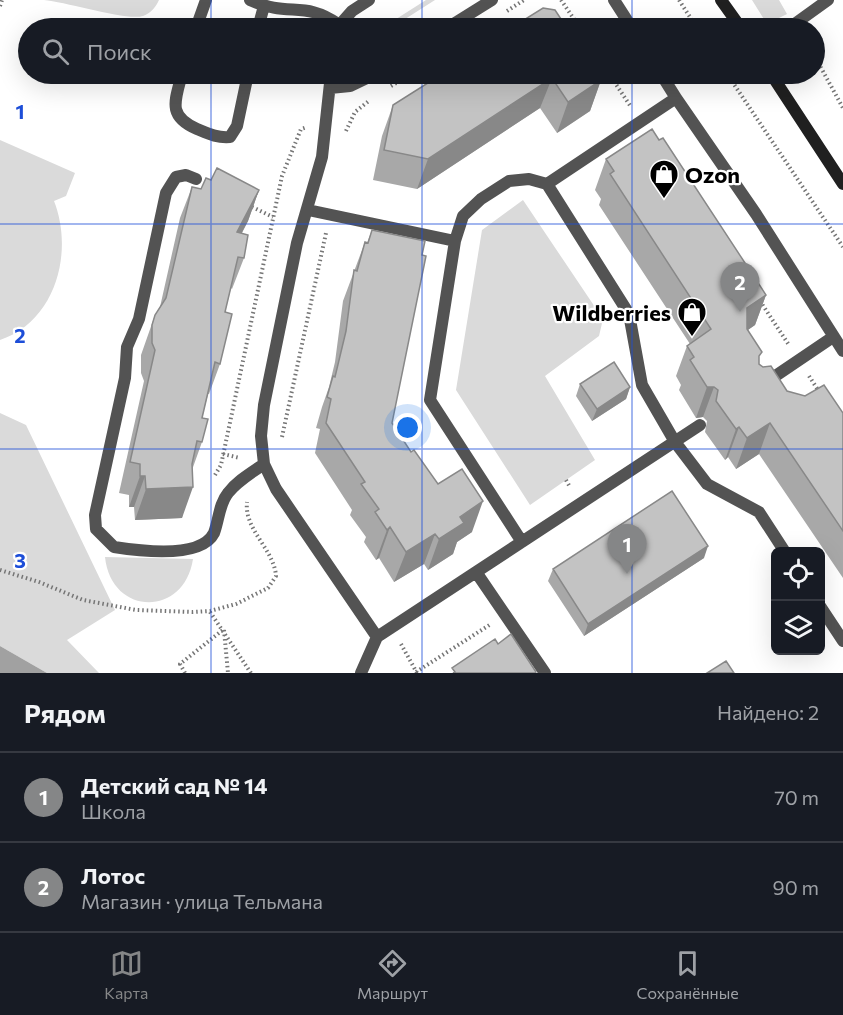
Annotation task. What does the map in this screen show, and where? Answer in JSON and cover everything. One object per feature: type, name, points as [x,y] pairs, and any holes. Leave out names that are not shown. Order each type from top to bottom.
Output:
[{"type":"main road","points":[[721,0],[734,18]]},
{"type":"main road","points":[[778,84],[841,175]]},
{"type":"lane","points":[[200,18],[206,0]]},
{"type":"lane","points":[[250,0],[264,6],[304,0],[315,2],[325,7],[333,18]]},
{"type":"lane","points":[[348,18],[369,0]]},
{"type":"lane","points":[[463,18],[492,0]]},
{"type":"lane","points":[[614,0],[626,18]]},
{"type":"lane","points":[[803,18],[828,0]]},
{"type":"lane","points":[[261,18],[264,6]]},
{"type":"lane","points":[[179,84],[175,99],[176,112],[184,123],[217,138],[230,137],[237,126],[246,84]]},
{"type":"lane","points":[[330,84],[322,157],[297,243],[264,405],[261,436],[264,464],[276,489],[377,637]]},
{"type":"lane","points":[[330,88],[350,87],[356,84]]},
{"type":"lane","points":[[667,84],[756,214],[843,351]]},
{"type":"lane","points":[[547,184],[676,98]]},
{"type":"lane","points":[[196,179],[186,175],[176,177],[166,193],[139,320],[128,347],[125,378],[95,515],[96,529],[104,540],[114,547],[190,550],[204,546],[213,533],[226,496],[264,464]]},
{"type":"lane","points":[[522,542],[430,400],[455,241],[464,216],[490,193],[509,182],[529,179],[547,184],[629,314],[642,386],[675,442],[707,484],[759,512],[782,547]]},
{"type":"lane","points":[[308,210],[455,241]]},
{"type":"lane","points":[[755,390],[833,337]]},
{"type":"lane","points":[[362,673],[377,637],[700,425]]},
{"type":"lane","points":[[476,572],[545,673]]},
{"type":"lane","points":[[825,614],[843,641]]},
{"type":"path","points":[[0,6],[2,0]]},
{"type":"path","points":[[561,0],[573,18]]},
{"type":"path","points":[[678,0],[691,18]]},
{"type":"path","points":[[825,75],[843,108]]},
{"type":"path","points":[[382,92],[395,84]]},
{"type":"path","points":[[616,84],[641,122]]},
{"type":"path","points":[[735,84],[843,247]]},
{"type":"path","points":[[345,137],[355,112],[373,98]]},
{"type":"path","points":[[211,482],[221,465],[282,176],[301,129],[327,117]]},
{"type":"path","points":[[244,203],[273,217]]},
{"type":"path","points":[[282,445],[330,215]]},
{"type":"path","points":[[753,291],[824,399]]},
{"type":"path","points":[[0,570],[93,602],[136,610],[210,611],[236,604],[268,588],[276,576],[272,558],[246,510],[246,477]]},
{"type":"path","points":[[210,611],[251,673]]},
{"type":"path","points":[[392,627],[417,673],[497,620]]},
{"type":"path","points":[[185,673],[180,664],[224,629]]},
{"type":"path","points":[[224,629],[228,673]]},
{"type":"shaded area","points":[[44,0],[159,0],[148,13],[135,17]]},
{"type":"shaded area","points":[[426,0],[435,0],[407,18],[398,18]]},
{"type":"shaded area","points":[[752,0],[779,0],[787,14],[779,18],[763,18]]},
{"type":"shaded area","points":[[0,140],[75,173],[66,196],[54,201],[60,221],[62,242],[56,282],[47,301],[35,317],[19,331],[0,340]]},
{"type":"shaded area","points":[[523,200],[603,319],[599,336],[545,376],[595,460],[530,505],[456,390],[482,230]]},
{"type":"shaded area","points":[[0,413],[26,425],[115,610],[67,640],[99,673],[47,673],[0,646]]},
{"type":"shaded area","points":[[105,557],[193,559],[187,578],[176,592],[163,600],[148,602],[133,599],[120,590],[110,576]]},
{"type":"shaded area","points":[[0,646],[47,673],[0,673]]},
{"type":"building","points":[[543,8],[555,10],[560,18],[527,18]]},
{"type":"building","points":[[426,84],[543,84],[428,159],[384,150],[393,105]]},
{"type":"building","points":[[556,84],[595,84],[568,102]]},
{"type":"building","points":[[652,129],[659,140],[663,138],[766,295],[747,308],[747,329],[762,352],[759,356],[759,364],[763,367],[771,366],[787,391],[805,396],[824,385],[843,413],[843,531],[770,423],[747,438],[739,427],[736,429],[716,401],[718,390],[714,387],[707,387],[690,360],[694,357],[687,346],[711,329],[610,174],[614,171],[606,159]]},
{"type":"building","points":[[217,168],[259,190],[237,232],[248,235],[244,258],[238,257],[225,312],[232,314],[220,364],[215,362],[202,418],[208,419],[202,442],[197,441],[192,464],[193,487],[146,489],[145,476],[140,476],[140,464],[130,462],[155,350],[152,343],[152,325],[155,315],[166,298],[192,187],[201,189],[206,178],[211,180]]},
{"type":"building","points":[[372,230],[425,241],[422,255],[426,256],[392,423],[411,452],[414,450],[438,484],[462,469],[483,501],[460,517],[464,523],[439,539],[435,534],[406,552],[390,527],[387,530],[375,512],[379,509],[361,484],[365,482],[326,423],[331,399],[327,397],[333,376],[335,377],[346,331],[354,270],[357,271],[365,242],[368,243]]},
{"type":"building","points":[[614,362],[630,387],[597,409],[580,384]]},
{"type":"building","points":[[672,491],[708,546],[588,624],[553,569]]},
{"type":"building","points":[[511,634],[535,673],[453,673],[455,672],[452,668],[495,639],[498,644]]},
{"type":"building","points":[[726,661],[734,673],[707,673]]},
{"type":"place","name":"Ozon","points":[[664,200]]},
{"type":"place","name":"Лотос","points":[[740,312]]},
{"type":"place","name":"Wildberries","points":[[692,338]]},
{"type":"place","name":"Детский сад № 14","points":[[627,574]]}]
